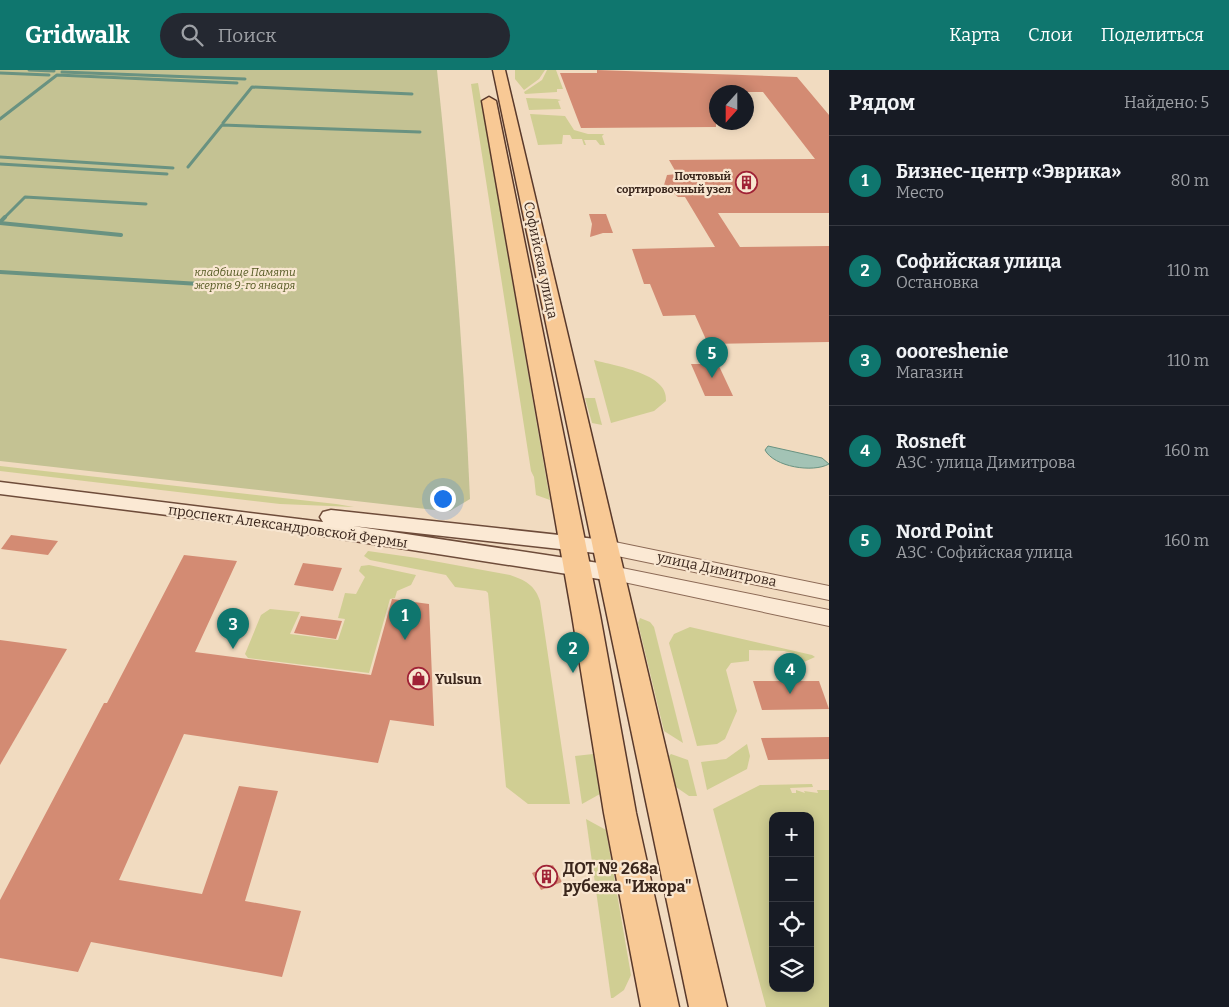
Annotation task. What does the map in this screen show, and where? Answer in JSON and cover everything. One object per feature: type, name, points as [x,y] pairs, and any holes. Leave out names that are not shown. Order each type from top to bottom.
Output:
[{"type":"main road","name":"Софийская улица","points":[[491,71],[620,813],[660,1007]]},
{"type":"main road","name":"Софийская улица","points":[[491,71],[608,560],[708,1007]]},
{"type":"main road","name":"проспект Александровской Фермы","points":[[0,477],[574,555]]},
{"type":"main road","name":"проспект Александровской Фермы","points":[[0,488],[574,555]]},
{"type":"main road","points":[[574,555],[608,560]]},
{"type":"street","name":"улица Димитрова","points":[[608,560],[829,593]]},
{"type":"street","name":"улица Димитрова","points":[[608,560],[829,618]]},
{"type":"shaded area","points":[[515,70],[545,70],[539,79],[524,90],[515,79]]},
{"type":"shaded area","points":[[547,70],[556,70],[563,89],[557,89],[557,92],[525,94],[524,92],[542,80]]},
{"type":"shaded area","points":[[478,83],[550,500],[536,495],[534,477],[531,471],[471,84]]},
{"type":"shaded area","points":[[526,98],[561,100],[558,101],[561,109],[529,110]]},
{"type":"shaded area","points":[[530,114],[565,116],[574,130],[588,134],[604,134],[602,136],[605,145],[600,145],[596,140],[584,140],[586,145],[584,145],[582,139],[572,139],[570,135],[563,135],[562,144],[538,145]]},
{"type":"shaded area","points":[[594,360],[626,368],[650,377],[665,391],[666,401],[654,411],[611,423]]},
{"type":"shaded area","points":[[585,398],[595,398],[602,425],[592,423]]},
{"type":"shaded area","points":[[768,446],[822,458],[829,464],[814,468],[794,467],[777,461],[770,456],[765,450]]},
{"type":"shaded area","points":[[0,466],[354,507],[280,504],[0,471]]},
{"type":"shaded area","points":[[368,551],[510,575],[525,581],[532,587],[540,601],[570,804],[528,804],[506,787],[488,593],[486,591],[455,587],[446,575],[370,560],[364,556]]},
{"type":"shaded area","points":[[369,565],[416,575],[411,585],[397,591],[395,598],[390,599],[369,673],[248,658],[245,654],[261,615],[270,609],[300,612],[290,634],[338,640],[345,619],[338,618],[345,593],[356,594],[365,577],[359,571],[361,566]]},
{"type":"shaded area","points":[[640,618],[650,622],[654,627],[683,743],[664,731],[638,623]]},
{"type":"shaded area","points":[[690,627],[815,657],[804,662],[797,658],[796,654],[784,651],[749,650],[749,661],[731,663],[726,670],[737,711],[725,739],[717,744],[697,746],[669,643],[674,634]]},
{"type":"shaded area","points":[[747,744],[750,756],[747,769],[707,790],[701,762],[726,759]]},
{"type":"shaded area","points":[[593,754],[600,794],[582,804],[575,756]]},
{"type":"shaded area","points":[[671,754],[688,760],[697,796],[689,796],[676,787],[669,756]]},
{"type":"shaded area","points":[[812,784],[813,787],[790,788],[792,793],[796,793],[796,790],[805,793],[804,791],[818,793],[817,790],[829,790],[829,1007],[766,1007],[713,809],[760,785]]},
{"type":"shaded area","points":[[586,819],[606,830],[631,975],[624,990],[613,998],[611,998]]},
{"type":"green space","name":"кладбище Памяти жертв 9-го января","points":[[0,70],[437,70],[457,285],[470,499],[450,511],[444,511],[0,461]]},
{"type":"building","points":[[597,70],[797,77],[829,115],[829,213],[718,213],[740,247],[829,246],[829,342],[708,344],[695,315],[663,316],[650,284],[644,284],[632,249],[715,247],[685,197],[678,197],[664,185],[667,175],[677,174],[669,160],[815,159],[763,92],[754,92],[754,85],[709,85],[709,127],[581,128],[560,73],[597,73]]},
{"type":"building","points":[[589,214],[606,214],[613,233],[603,233],[590,237],[592,224]]},
{"type":"building","points":[[691,364],[718,364],[733,396],[705,396]]},
{"type":"building","points":[[11,535],[58,541],[48,555],[1,549]]},
{"type":"building","points":[[184,555],[237,561],[195,652],[371,675],[392,599],[429,604],[434,726],[390,720],[378,763],[184,734],[119,880],[202,894],[239,786],[278,791],[245,901],[301,911],[282,977],[91,942],[78,972],[0,958],[0,900],[104,703],[107,703]]},
{"type":"building","points":[[303,563],[342,568],[333,591],[294,585]]},
{"type":"building","points":[[301,616],[342,621],[336,639],[294,633]]},
{"type":"building","points":[[0,640],[67,649],[0,765]]},
{"type":"building","points":[[753,681],[819,681],[829,709],[762,710]]},
{"type":"building","points":[[829,737],[829,759],[768,760],[761,738]]},
{"type":"building","name":"ДОТ № 268а рубежа \"Ижора\"","points":[[553,865],[562,882],[541,890],[532,873]]},
{"type":"waterway","points":[[29,70],[54,71]]},
{"type":"waterway","points":[[62,72],[245,79]]},
{"type":"waterway","points":[[0,73],[49,75]]},
{"type":"waterway","points":[[0,119],[57,75],[237,83]]},
{"type":"waterway","points":[[223,123],[252,87],[412,94]]},
{"type":"waterway","points":[[188,167],[222,125],[420,132]]},
{"type":"waterway","points":[[0,157],[173,168]]},
{"type":"waterway","points":[[0,164],[167,174]]},
{"type":"waterway","points":[[0,222],[25,197],[146,204]]},
{"type":"waterway","points":[[0,223],[121,235]]},
{"type":"waterway","points":[[0,272],[250,287]]},
{"type":"place","name":"Почтовый сортировочный узел","points":[[747,182]]},
{"type":"place","name":"Nord Point","points":[[712,378]]},
{"type":"place","name":"Бизнес-центр «Эврика»","points":[[405,640]]},
{"type":"place","name":"oooreshenie","points":[[233,649]]},
{"type":"place","name":"Софийская улица","points":[[573,673]]},
{"type":"place","name":"Yulsun","points":[[419,679]]},
{"type":"place","name":"Rosneft","points":[[790,694]]},
{"type":"place","name":"ДОТ № 268а рубежа \"Ижора\"","points":[[547,877]]}]
